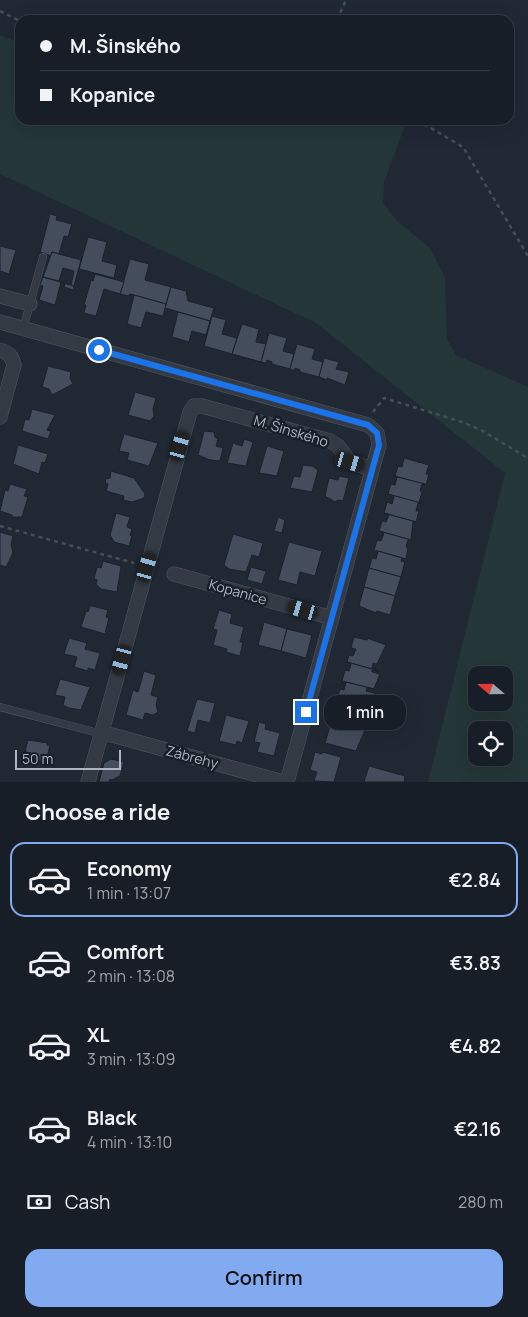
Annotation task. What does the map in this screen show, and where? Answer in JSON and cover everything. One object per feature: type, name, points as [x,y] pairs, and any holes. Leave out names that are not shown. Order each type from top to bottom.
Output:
[{"type":"street","points":[[0,296],[30,304]]},
{"type":"street","name":"M. Šinského","points":[[0,322],[368,425]]},
{"type":"street","points":[[0,417],[14,365],[12,357],[3,351]]},
{"type":"street","name":"M. Šinského","points":[[147,567],[190,412],[194,406],[202,406],[330,441],[338,446],[350,462],[372,469]]},
{"type":"street","points":[[287,782],[379,445],[377,433],[368,425]]},
{"type":"street","points":[[88,782],[147,567]]},
{"type":"street","name":"Kopanice","points":[[174,574],[332,618]]},
{"type":"street","name":"Zábrehy","points":[[102,734],[112,735],[283,782]]},
{"type":"lane","points":[[23,329],[43,258]]},
{"type":"lane","points":[[0,707],[102,734]]},
{"type":"path","points":[[339,15],[346,0]]},
{"type":"path","points":[[0,11],[15,18]]},
{"type":"path","points":[[425,125],[462,147],[528,256]]},
{"type":"path","points":[[368,425],[371,415],[384,398],[460,421],[481,430],[528,458]]},
{"type":"path","points":[[0,526],[147,567]]},
{"type":"shaded area","points":[[0,35],[15,41],[15,125],[405,125],[384,182],[383,203],[398,222],[430,248],[445,278],[447,339],[456,355],[528,387],[528,782],[428,782],[505,473],[316,323],[0,174]]},
{"type":"building","points":[[50,214],[57,216],[56,220],[72,224],[68,237],[64,236],[59,254],[52,252],[51,256],[40,252]]},
{"type":"building","points":[[88,237],[107,242],[102,261],[117,265],[114,278],[79,269]]},
{"type":"building","points":[[0,246],[16,250],[9,274],[0,271]]},
{"type":"building","points":[[52,252],[81,260],[74,286],[71,285],[74,271],[63,268],[59,281],[43,277]]},
{"type":"building","points":[[130,259],[149,264],[145,280],[171,287],[166,304],[130,294],[129,296],[120,294]]},
{"type":"building","points":[[95,274],[124,282],[120,294],[104,289],[96,316],[84,313],[86,305],[84,305],[91,280],[93,281]]},
{"type":"building","points":[[43,277],[61,282],[55,305],[39,300],[43,286],[40,285]]},
{"type":"building","points":[[65,283],[74,286],[73,290],[64,287]]},
{"type":"building","points":[[171,287],[186,291],[188,301],[214,308],[210,321],[165,308]]},
{"type":"building","points":[[134,295],[166,304],[163,316],[146,312],[141,328],[127,324]]},
{"type":"building","points":[[178,312],[210,321],[206,335],[192,331],[189,342],[172,337]]},
{"type":"building","points":[[212,316],[226,320],[222,334],[237,338],[232,354],[204,346]]},
{"type":"building","points":[[242,324],[259,329],[256,342],[266,344],[261,362],[232,354]]},
{"type":"building","points":[[269,333],[287,338],[283,351],[294,354],[290,369],[272,364],[272,362],[267,360],[266,363],[261,362]]},
{"type":"building","points":[[297,344],[315,349],[312,359],[323,362],[319,377],[300,372],[300,370],[295,368],[294,371],[290,369]]},
{"type":"building","points":[[324,358],[339,362],[336,369],[349,372],[345,385],[319,377]]},
{"type":"building","points":[[48,366],[71,372],[70,378],[73,384],[52,395],[49,389],[42,387]]},
{"type":"building","points":[[135,392],[156,398],[153,409],[154,416],[150,421],[128,415]]},
{"type":"building","points":[[32,409],[55,415],[47,430],[51,431],[48,439],[22,431],[25,419],[29,420]]},
{"type":"building","points":[[204,431],[214,432],[215,437],[218,439],[216,446],[223,448],[220,461],[210,460],[198,455]]},
{"type":"building","points":[[124,434],[158,443],[149,466],[127,460],[129,453],[119,451]]},
{"type":"building","points":[[244,439],[253,442],[246,466],[227,463],[233,443],[242,446]]},
{"type":"building","points":[[18,445],[48,454],[45,463],[42,462],[39,474],[13,464]]},
{"type":"building","points":[[267,446],[284,451],[277,476],[259,473]]},
{"type":"building","points":[[404,458],[429,465],[426,474],[429,474],[426,485],[395,476],[398,466],[402,467]]},
{"type":"building","points":[[303,465],[312,466],[318,470],[312,492],[290,488],[294,476],[300,477]]},
{"type":"building","points":[[111,471],[134,478],[145,494],[144,498],[132,502],[123,500],[124,496],[106,491],[108,484],[106,484],[105,479],[110,478]]},
{"type":"building","points":[[339,476],[349,478],[343,501],[338,500],[335,502],[325,496],[329,478],[338,480]]},
{"type":"building","points":[[397,477],[425,484],[422,484],[419,503],[388,494],[391,484],[395,485]]},
{"type":"building","points":[[10,484],[27,489],[24,496],[28,497],[22,517],[12,517],[12,515],[0,511],[5,490],[8,491]]},
{"type":"building","points":[[388,494],[421,503],[418,503],[416,511],[419,511],[416,522],[384,513],[387,502],[392,504],[394,497]]},
{"type":"building","points":[[116,513],[130,517],[127,527],[132,529],[130,535],[132,536],[129,546],[114,542],[110,535]]},
{"type":"building","points":[[384,513],[413,521],[411,540],[379,531],[382,521],[386,522],[389,515]]},
{"type":"building","points":[[278,517],[285,520],[282,533],[274,531]]},
{"type":"building","points":[[379,531],[411,540],[408,540],[406,547],[408,548],[406,559],[374,550],[377,540],[381,541],[384,533]]},
{"type":"building","points":[[0,532],[13,536],[11,544],[13,553],[6,567],[0,565]]},
{"type":"building","points":[[233,534],[263,543],[259,557],[252,555],[246,572],[229,569],[224,565]]},
{"type":"building","points":[[289,542],[322,551],[315,576],[300,572],[297,585],[278,580]]},
{"type":"building","points":[[378,551],[402,558],[401,561],[405,562],[401,577],[369,568],[372,558],[376,559]]},
{"type":"building","points":[[103,561],[121,566],[117,592],[101,589],[96,584],[97,580],[94,579],[97,567],[101,568]]},
{"type":"building","points":[[251,567],[266,571],[262,584],[247,580]]},
{"type":"building","points":[[369,568],[401,577],[395,596],[364,587]]},
{"type":"building","points":[[364,587],[395,596],[390,615],[377,611],[376,613],[359,606]]},
{"type":"building","points":[[88,605],[108,610],[106,617],[109,618],[105,634],[81,627],[86,611],[88,612],[90,606]]},
{"type":"building","points":[[219,610],[232,614],[230,623],[244,627],[240,642],[243,642],[240,656],[226,652],[227,649],[213,645],[217,630],[213,629]]},
{"type":"building","points":[[264,622],[287,629],[281,651],[258,645]]},
{"type":"building","points":[[287,629],[312,635],[306,658],[281,651]]},
{"type":"building","points":[[354,637],[367,640],[367,638],[386,645],[377,664],[373,663],[372,668],[376,670],[347,662],[349,655],[353,656],[356,649],[351,648]]},
{"type":"building","points":[[69,638],[87,643],[85,649],[100,653],[95,670],[88,668],[88,671],[74,667],[77,657],[64,654]]},
{"type":"building","points":[[347,662],[379,671],[372,670],[372,672],[380,674],[374,689],[342,681],[345,670],[349,671],[351,664]]},
{"type":"building","points":[[144,671],[156,675],[151,695],[158,697],[156,705],[158,712],[153,715],[145,713],[143,720],[126,715],[133,690],[138,692]]},
{"type":"building","points":[[60,679],[90,687],[81,710],[63,705],[65,697],[55,695]]},
{"type":"building","points":[[346,682],[374,689],[367,688],[366,691],[375,693],[368,708],[337,699],[340,689],[344,690]]},
{"type":"building","points":[[197,699],[215,703],[210,723],[198,720],[195,733],[187,731]]},
{"type":"building","points":[[337,699],[368,708],[365,710],[370,712],[364,726],[332,718],[335,708],[339,709],[341,701]]},
{"type":"building","points":[[226,715],[249,721],[242,743],[237,741],[236,745],[219,741]]},
{"type":"building","points":[[332,718],[364,726],[360,729],[365,730],[356,751],[325,743],[330,726],[334,727],[336,720]]},
{"type":"building","points":[[259,722],[266,724],[265,729],[280,733],[274,756],[257,752],[260,743],[254,742]]},
{"type":"building","points":[[28,740],[48,743],[47,745],[50,746],[46,761],[42,762],[24,755]]},
{"type":"building","points":[[315,752],[341,757],[334,782],[314,781],[317,772],[310,770]]},
{"type":"building","points":[[111,759],[124,762],[120,776],[112,780],[110,779],[109,782],[99,782],[104,763]]},
{"type":"building","points":[[369,766],[405,776],[404,782],[364,782]]},
{"type":"route","points":[[99,350],[368,425],[377,433],[379,445],[306,712]]}]
